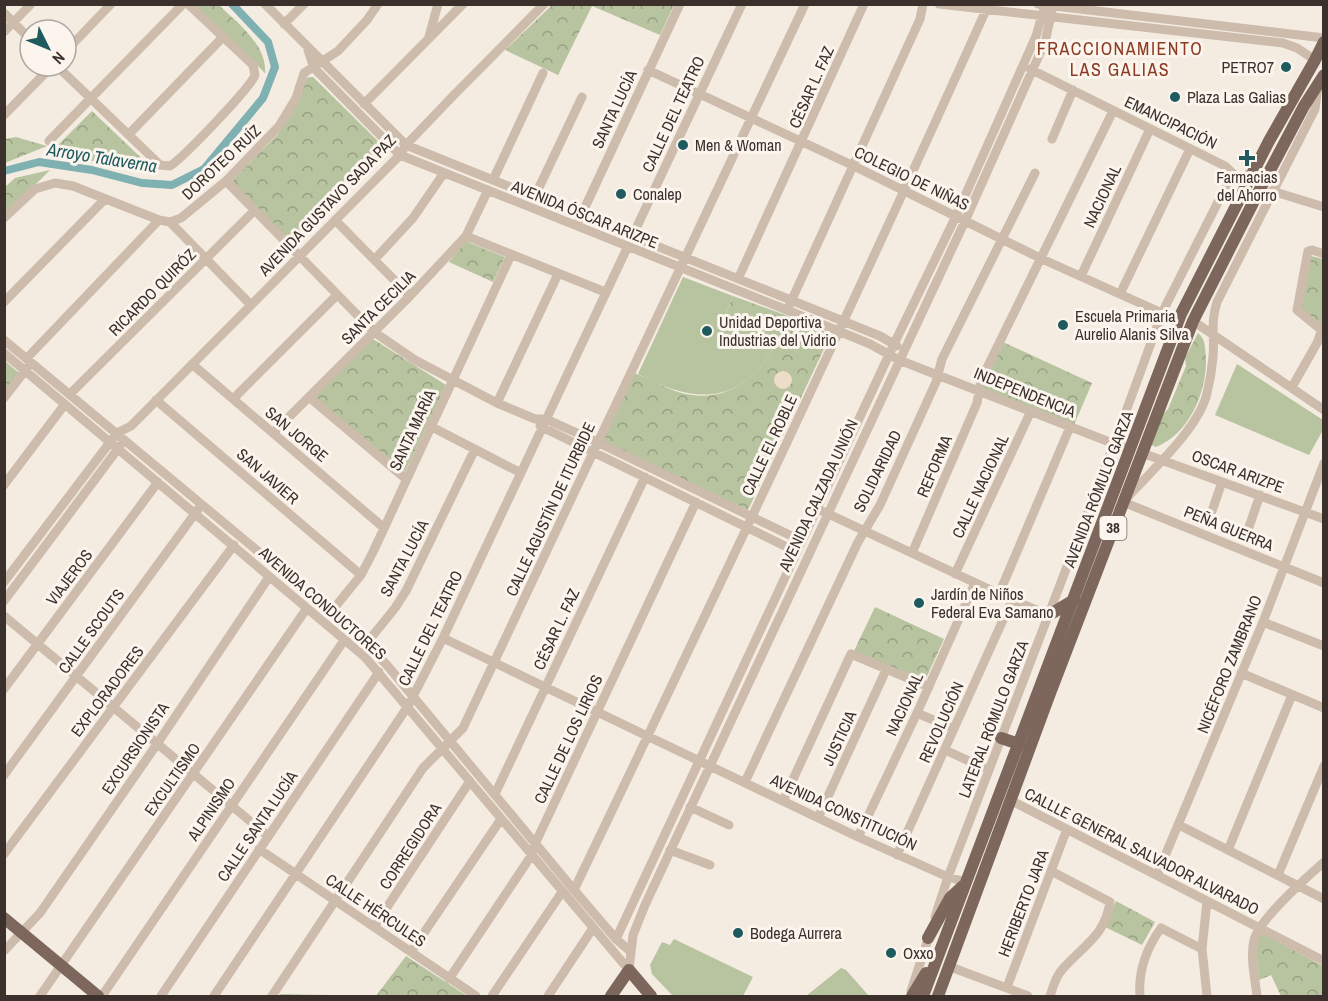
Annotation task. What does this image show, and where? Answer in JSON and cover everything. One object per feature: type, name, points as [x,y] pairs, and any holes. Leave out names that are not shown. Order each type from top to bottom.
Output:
[{"type":"main road","name":"AVENIDA RÓMULO GARZA","points":[[939,995],[1123,502],[1136,452],[1181,314],[1284,113],[1315,60],[1323,40]]},
{"type":"main road","name":"AVENIDA RÓMULO GARZA","points":[[923,996],[1074,600],[1136,452],[1193,321],[1304,106],[1321,79]]},
{"type":"main road","points":[[1049,615],[1074,600]]},
{"type":"main road","points":[[1001,738],[1019,744]]},
{"type":"main road","points":[[928,938],[950,898],[966,882]]},
{"type":"main road","points":[[4,918],[100,996]]},
{"type":"main road","points":[[911,996],[940,952]]},
{"type":"main road","points":[[629,970],[651,996]]},
{"type":"main road","name":"AVENIDA CALZADA UNIÓN","points":[[611,996],[629,970]]},
{"type":"street","points":[[4,32],[31,4]]},
{"type":"street","points":[[78,38],[111,4]]},
{"type":"street","points":[[49,141],[183,4]]},
{"type":"street","points":[[70,78],[160,165],[167,166],[174,163],[251,83],[255,75],[253,66],[188,4]]},
{"type":"street","name":"AVENIDA ÓSCAR ARIZPE","points":[[265,4],[308,50],[324,62],[406,145],[580,216],[681,269],[904,358]]},
{"type":"street","points":[[284,24],[304,4]]},
{"type":"street","points":[[314,68],[346,43],[378,4]]},
{"type":"street","points":[[428,39],[438,4]]},
{"type":"street","points":[[364,104],[463,4]]},
{"type":"street","name":"AVENIDA GUSTAVO SADA PAZ","points":[[4,582],[117,433],[131,426],[300,257],[544,4]]},
{"type":"street","name":"SANTA LUCÍA","points":[[576,226],[680,4]]},
{"type":"street","name":"CALLE DEL TEATRO","points":[[213,996],[414,696],[742,4]]},
{"type":"street","name":"CALLE AGUSTÍN DE ITURBIDE","points":[[272,996],[337,902],[423,768],[463,728],[805,4]]},
{"type":"street","name":"CÉSAR L. FAZ","points":[[738,279],[864,4]]},
{"type":"street","points":[[787,310],[920,19],[923,4]]},
{"type":"street","points":[[939,4],[1283,43],[1297,48],[1315,60]]},
{"type":"street","points":[[1038,4],[1070,6],[1323,40]]},
{"type":"street","name":"AVENIDA CALZADA UNIÓN","points":[[629,970],[633,935],[670,850],[825,518],[904,358],[1034,70],[1046,42],[1049,6]]},
{"type":"street","name":"CALLE EL ROBLE","points":[[574,890],[748,527],[905,191],[986,10]]},
{"type":"street","points":[[4,13],[18,26]]},
{"type":"street","name":"AVENIDA CALZADA UNIÓN","points":[[616,939],[956,216],[1036,36],[1048,17]]},
{"type":"street","points":[[129,135],[223,37]]},
{"type":"street","name":"AVENIDA ÓSCAR ARIZPE","points":[[308,50],[314,68],[400,155],[576,226],[686,258],[894,344],[904,358]]},
{"type":"street","name":"EMANCIPACIÓN","points":[[1022,66],[1225,166],[1238,178]]},
{"type":"street","name":"DOROTEO RUÍZ","points":[[170,222],[190,213],[226,182],[279,126],[296,98],[304,73],[314,68]]},
{"type":"street","name":"COLEGIO DE NIÑAS","points":[[648,70],[854,166],[1042,259],[1162,313]]},
{"type":"street","points":[[493,180],[543,73]]},
{"type":"street","points":[[4,115],[40,78]]},
{"type":"street","name":"AVENIDA RÓMULO GARZA","points":[[1123,502],[1162,460],[1202,410],[1207,395],[1213,356],[1212,323],[1217,302],[1314,109],[1321,79]]},
{"type":"street","points":[[1052,139],[1073,90]]},
{"type":"street","points":[[534,198],[582,97]]},
{"type":"street","points":[[1042,259],[1113,111]]},
{"type":"street","name":"NACIONAL","points":[[1081,276],[1150,129]]},
{"type":"street","points":[[1120,294],[1190,148]]},
{"type":"street","name":"LATERAL RÓMULO GARZA","points":[[911,996],[948,878],[1162,313],[1226,187],[1238,178],[1254,171]]},
{"type":"street","points":[[375,259],[413,218],[444,173]]},
{"type":"street","name":"SOLIDARIDAD","points":[[745,782],[864,530],[880,505],[939,374],[942,359],[1035,173]]},
{"type":"street","points":[[226,182],[374,332],[415,360],[497,403],[544,424],[597,442],[802,541]]},
{"type":"street","points":[[4,219],[35,189],[46,184],[63,183],[159,220],[170,222],[251,305]]},
{"type":"street","name":"SANTA CECILIA","points":[[273,433],[411,296],[466,236],[488,190]]},
{"type":"street","points":[[1272,191],[1323,207]]},
{"type":"street","points":[[4,302],[105,199]]},
{"type":"street","name":"RICARDO QUIRÓZ","points":[[70,394],[254,211]]},
{"type":"street","points":[[4,398],[25,371],[30,360],[159,220]]},
{"type":"street","points":[[335,220],[411,296]]},
{"type":"street","points":[[466,236],[605,292]]},
{"type":"street","points":[[1292,387],[1323,329],[1297,310],[1308,251],[1323,254]]},
{"type":"street","name":"SANTA MARÍA","points":[[331,612],[361,575],[511,255]]},
{"type":"street","name":"REFORMA","points":[[912,553],[977,403],[981,380],[1042,259]]},
{"type":"street","points":[[497,403],[558,274]]},
{"type":"street","points":[[233,399],[337,295]]},
{"type":"street","points":[[1193,321],[1213,332],[1323,410]]},
{"type":"street","name":"AVENIDA CONDUCTORES","points":[[4,340],[331,612],[366,644],[414,696],[616,939],[631,952]]},
{"type":"street","name":"AVENIDA CONDUCTORES","points":[[4,354],[234,545],[269,577],[345,639],[380,672],[629,970]]},
{"type":"street","name":"INDEPENDENCIA","points":[[904,358],[1136,452]]},
{"type":"street","name":"SAN JORGE","points":[[192,364],[383,527]]},
{"type":"street","points":[[309,397],[406,478]]},
{"type":"street","name":"SAN JAVIER","points":[[156,400],[361,575]]},
{"type":"street","points":[[4,485],[65,404]]},
{"type":"street","name":"CALLE NACIONAL","points":[[955,574],[1031,411]]},
{"type":"street","points":[[544,424],[593,452],[797,552]]},
{"type":"street","name":"AVENIDA GUSTAVO SADA PAZ","points":[[4,601],[125,440],[131,426]]},
{"type":"street","points":[[430,426],[521,473]]},
{"type":"street","points":[[999,594],[1070,427]]},
{"type":"street","name":"SANTA LUCÍA","points":[[366,644],[406,591],[475,449]]},
{"type":"street","name":"OSCAR ARIZPE","points":[[1136,452],[1323,519]]},
{"type":"street","name":"NICÉFORO ZAMBRANO","points":[[1157,874],[1263,621],[1323,463]]},
{"type":"street","name":"CÉSAR L. FAZ","points":[[495,794],[645,477]]},
{"type":"street","name":"VIAJEROS","points":[[4,689],[158,482]]},
{"type":"street","points":[[1212,511],[1222,482]]},
{"type":"street","points":[[1249,527],[1260,495]]},
{"type":"street","name":"CALLE DE LOS LIRIOS","points":[[449,979],[531,855],[696,502]]},
{"type":"street","name":"PEÑA GUERRA","points":[[1123,502],[1323,583]]},
{"type":"street","name":"CALLE SCOUTS","points":[[4,775],[202,505]]},
{"type":"street","points":[[815,513],[864,530],[955,574],[1049,615]]},
{"type":"street","name":"EXPLORADORES","points":[[4,854],[234,545]]},
{"type":"street","name":"EXCURSIONISTA","points":[[4,951],[40,913],[269,577]]},
{"type":"street","name":"NACIONAL","points":[[858,837],[975,583]]},
{"type":"street","name":"REVOLUCIÓN","points":[[897,855],[1012,600]]},
{"type":"street","name":"EXCULTISMO","points":[[40,996],[307,608]]},
{"type":"street","points":[[4,616],[268,836]]},
{"type":"street","points":[[1263,621],[1323,646]]},
{"type":"street","name":"AVENIDA CONSTITUCIÓN","points":[[443,638],[858,837],[948,878],[966,882]]},
{"type":"street","name":"ALPINISMO","points":[[100,996],[345,639]]},
{"type":"street","points":[[755,641],[765,646]]},
{"type":"street","points":[[783,801],[851,654],[928,687]]},
{"type":"street","name":"JUSTICIA","points":[[818,818],[886,670]]},
{"type":"street","name":"CALLE SANTA LUCÍA","points":[[161,996],[380,672]]},
{"type":"street","points":[[1241,674],[1323,708]]},
{"type":"street","points":[[1228,850],[1292,694]]},
{"type":"street","points":[[917,713],[954,729]]},
{"type":"street","points":[[945,750],[989,770]]},
{"type":"street","points":[[1278,875],[1323,766]]},
{"type":"street","name":"CORREGIDORA","points":[[374,927],[471,781]]},
{"type":"street","name":"CALLLE GENERAL SALVADOR ALVARADO","points":[[1010,800],[1323,961]]},
{"type":"street","points":[[690,807],[729,825]]},
{"type":"street","points":[[411,952],[501,819]]},
{"type":"street","points":[[1179,825],[1323,899]]},
{"type":"street","name":"HERIBERTO JARA","points":[[1007,987],[1067,829]]},
{"type":"street","name":"CALLE HÉRCULES","points":[[259,849],[476,996]]},
{"type":"street","points":[[670,850],[710,865]]},
{"type":"street","points":[[1257,996],[1253,955],[1255,937],[1260,928],[1297,886],[1323,862]]},
{"type":"street","points":[[1050,996],[1061,970],[1098,934],[1107,918],[1110,902],[1051,871]]},
{"type":"street","points":[[492,996],[562,892]]},
{"type":"street","points":[[1207,901],[1202,949],[1207,996]]},
{"type":"street","points":[[548,996],[593,928]]},
{"type":"street","points":[[1140,996],[1143,963],[1150,945],[1161,928],[1202,949]]},
{"type":"street","points":[[948,966],[1028,996]]},
{"type":"green space","points":[[195,5],[219,5],[242,27],[256,43],[261,53],[265,73]]},
{"type":"green space","points":[[552,5],[674,5],[660,35],[592,6],[558,75],[505,50]]},
{"type":"green space","points":[[313,77],[388,151],[294,246],[233,183],[233,180],[278,134],[292,113],[307,78]]},
{"type":"green space","points":[[92,111],[157,173],[50,153]]},
{"type":"green space","points":[[16,137],[47,146],[5,163],[5,139]]},
{"type":"green space","points":[[50,170],[5,215],[5,187],[15,178]]},
{"type":"green space","points":[[465,241],[505,257],[493,282],[449,262]]},
{"type":"green space","points":[[1311,256],[1323,259],[1324,317],[1321,326],[1298,311]]},
{"type":"green space","name":"Unidad Deportiva Industrias del Vidrio","points":[[683,277],[733,296],[725,315],[735,322],[778,340],[765,361],[750,377],[735,388],[718,393],[700,394],[680,391],[638,374]]},
{"type":"green space","points":[[733,296],[831,334],[748,510],[602,442],[634,373],[679,392],[702,396],[729,390],[741,384],[762,365],[778,340],[725,315]]},
{"type":"green space","points":[[1198,333],[1204,341],[1206,358],[1199,398],[1187,422],[1168,441],[1156,447],[1151,445],[1162,415],[1168,409],[1186,366],[1185,358]]},
{"type":"green space","points":[[373,339],[446,385],[405,472],[314,397]]},
{"type":"green space","points":[[1003,342],[1092,383],[1074,425],[981,388]]},
{"type":"green space","points":[[5,361],[20,374],[5,395]]},
{"type":"green space","points":[[1237,364],[1323,420],[1323,430],[1309,455],[1215,415]]},
{"type":"green space","points":[[875,607],[944,639],[924,683],[854,651]]},
{"type":"green space","points":[[1116,901],[1155,922],[1142,945],[1105,927]]},
{"type":"green space","points":[[1260,932],[1323,966],[1323,996],[1281,996],[1271,975],[1259,980],[1256,949]]},
{"type":"green space","points":[[674,939],[753,977],[743,996],[673,996],[652,974],[650,965],[662,942],[670,945]]},
{"type":"green space","points":[[406,956],[467,996],[376,996]]},
{"type":"green space","points":[[841,968],[846,970],[869,996],[806,996]]},
{"type":"green space","points":[[280,994],[376,996],[279,996]]},
{"type":"shaded area","points":[[783,371],[789,374],[792,380],[789,386],[783,389],[777,386],[774,380],[777,374]]},
{"type":"waterway","name":"Arroyo Talaverna","points":[[4,171],[39,162],[92,170],[142,183],[172,185],[204,169],[263,98],[275,67],[268,42],[232,4]]},
{"type":"place","name":"PETRO7","points":[[1286,67]]},
{"type":"place","name":"Plaza Las Galias","points":[[1175,97]]},
{"type":"place","name":"Men & Woman","points":[[683,145]]},
{"type":"place","name":"Farmacias del Ahorro","points":[[1247,158]]},
{"type":"place","name":"Conalep","points":[[621,194]]},
{"type":"place","name":"Escuela Primaria Aurelio Alanis Silva","points":[[1063,325]]},
{"type":"place","name":"Unidad Deportiva Industrias del Vidrio","points":[[707,331]]},
{"type":"place","name":"Jardín de Niños Federal Eva Samano","points":[[919,603]]},
{"type":"place","name":"Bodega Aurrera","points":[[738,933]]},
{"type":"place","name":"Oxxo","points":[[891,953]]},
{"type":"district","name":"FRACCIONAMIENTO LAS GALIAS","points":[[1120,59]]}]
